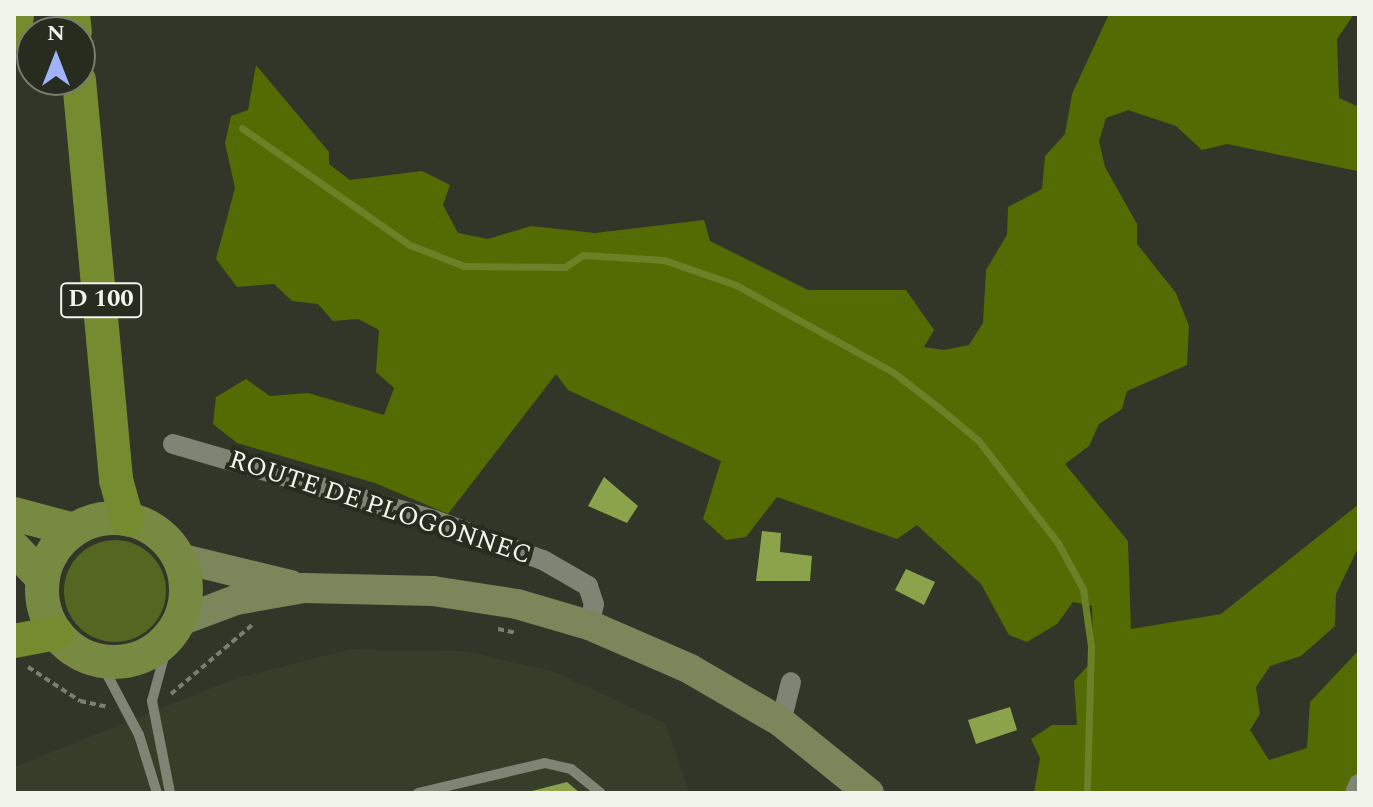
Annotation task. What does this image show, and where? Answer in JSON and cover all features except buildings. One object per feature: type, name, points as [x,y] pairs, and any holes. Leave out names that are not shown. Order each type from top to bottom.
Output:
[{"type":"highway","points":[[14,34],[17,14]]},
{"type":"highway","name":"D 100","points":[[80,96],[116,480],[127,519]]},
{"type":"highway","points":[[18,649],[56,633]]},
{"type":"main road","points":[[14,514],[74,530],[127,519],[150,527],[179,558],[186,600],[174,630],[137,659],[100,661],[56,633],[43,579],[14,548]]},
{"type":"main road","points":[[43,579],[74,530]]},
{"type":"main road","name":"ROUTE DE PLOGONNEC","points":[[179,558],[304,588],[469,595],[589,625],[690,669],[781,722],[869,793]]},
{"type":"main road","name":"ROUTE DE PLOGONNEC","points":[[174,630],[236,600],[304,588]]},
{"type":"street","name":"ROUTE DE PLOGONNEC","points":[[173,444],[394,507],[543,560],[588,586],[594,604],[589,625]]},
{"type":"street","points":[[781,722],[791,682]]},
{"type":"street","points":[[1355,793],[1359,784]]},
{"type":"lane","points":[[170,793],[152,701],[174,630]]},
{"type":"lane","points":[[100,661],[126,707],[157,793]]},
{"type":"lane","points":[[418,793],[545,763],[571,769],[601,793]]},
{"type":"path","points":[[152,701],[266,619]]},
{"type":"path","points":[[484,626],[522,634]]},
{"type":"path","points":[[18,649],[80,701],[126,707]]},
{"type":"shaded area","points":[[351,649],[464,651],[553,671],[665,723],[690,793],[14,793],[14,767],[234,679]]},
{"type":"green space","points":[[1109,14],[1354,14],[1337,39],[1339,98],[1359,107],[1357,171],[1227,144],[1202,150],[1176,126],[1128,110],[1106,118],[1099,141],[1105,167],[1137,224],[1137,244],[1176,293],[1189,326],[1187,365],[1127,391],[1122,409],[1099,424],[1089,446],[1065,464],[1128,541],[1131,629],[1221,614],[1359,504],[1359,546],[1336,594],[1335,626],[1301,656],[1270,666],[1256,687],[1260,714],[1250,730],[1269,760],[1307,748],[1310,702],[1359,650],[1359,793],[1034,793],[1040,758],[1031,739],[1052,725],[1077,725],[1074,681],[1093,660],[1092,606],[1073,602],[1057,624],[1027,642],[1009,635],[981,584],[917,525],[897,539],[777,497],[746,537],[726,540],[703,519],[721,461],[568,390],[556,374],[448,514],[375,483],[237,443],[213,424],[216,397],[246,379],[270,396],[308,393],[384,415],[394,388],[376,372],[379,330],[358,319],[333,321],[318,304],[292,301],[274,284],[237,287],[216,259],[235,188],[225,143],[231,116],[248,110],[256,65],[329,152],[329,164],[350,180],[422,171],[450,185],[443,205],[458,233],[488,239],[531,226],[595,233],[704,220],[710,241],[808,290],[906,290],[934,330],[924,347],[944,350],[969,345],[983,323],[986,270],[1007,235],[1008,207],[1042,189],[1045,156],[1065,134],[1072,94]]},
{"type":"green space","points":[[115,540],[134,544],[151,555],[162,572],[166,591],[162,610],[151,627],[134,638],[115,642],[96,638],[79,627],[68,610],[64,591],[68,572],[79,555],[96,544]]},
{"type":"waterway","points":[[242,128],[410,245],[464,266],[565,267],[583,255],[664,260],[736,285],[893,372],[938,407],[978,440],[1058,543],[1083,589],[1091,646],[1087,793]]}]
